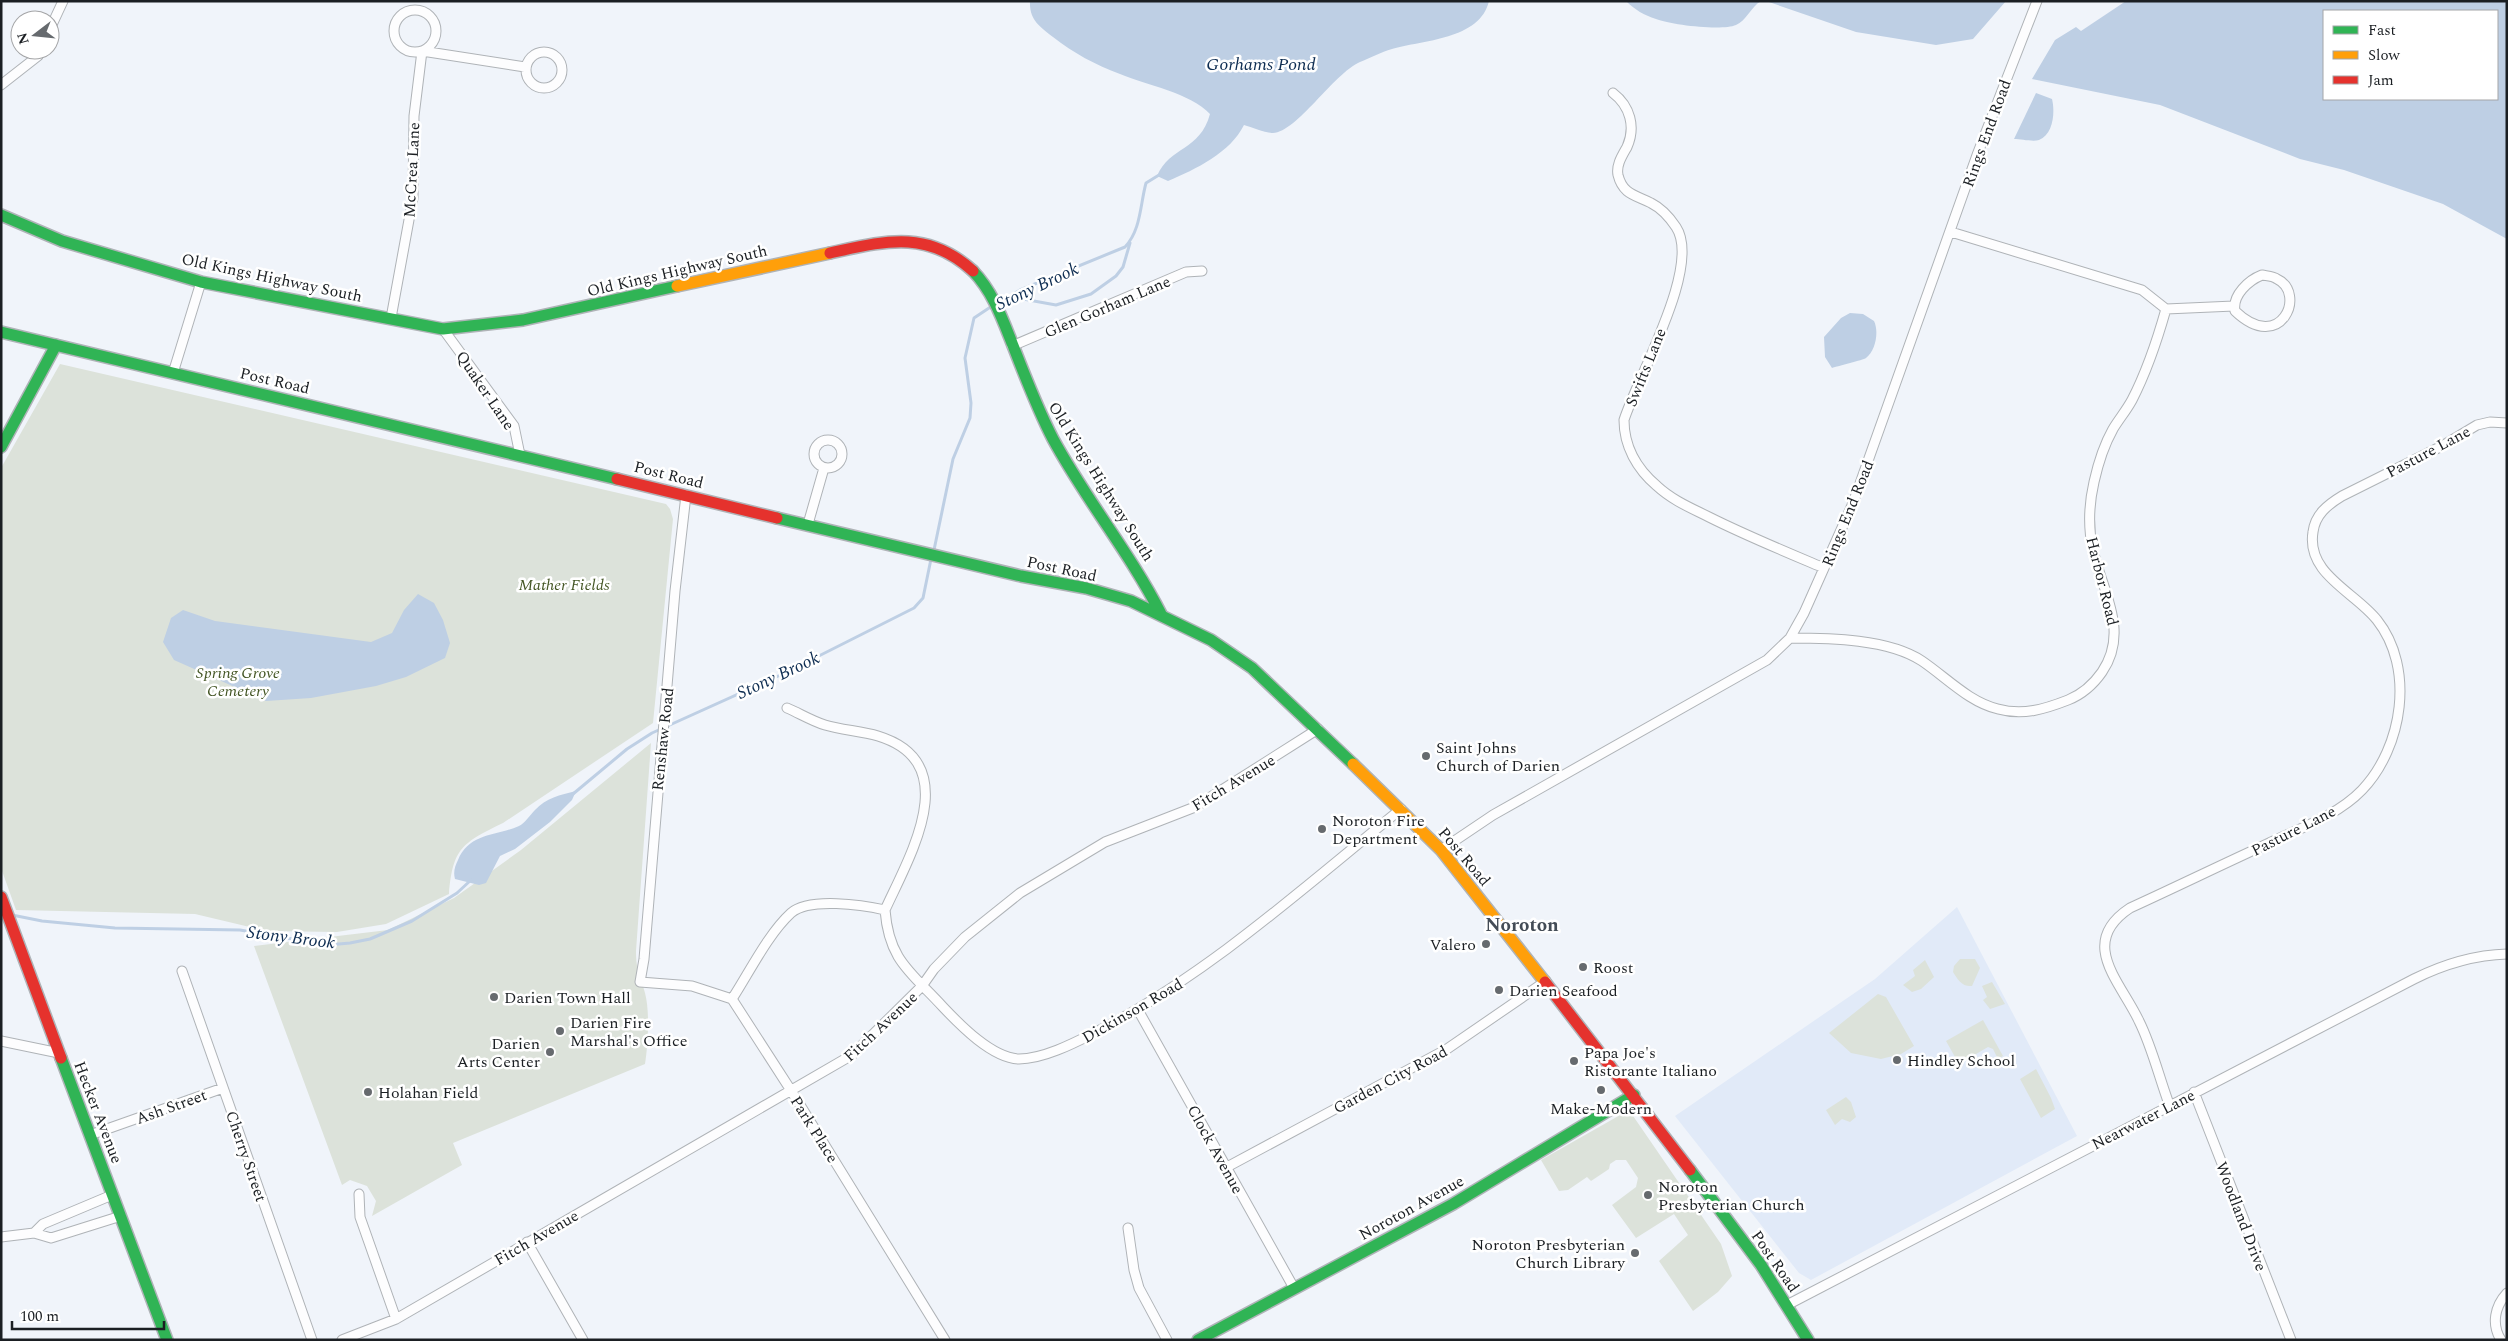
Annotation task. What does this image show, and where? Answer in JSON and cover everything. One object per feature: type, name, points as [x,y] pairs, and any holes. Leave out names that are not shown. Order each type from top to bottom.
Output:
[{"type":"main road","name":"Old Kings Highway South","points":[[1,216],[62,241],[201,282],[391,318],[443,330],[541,316],[856,246],[896,239],[925,242],[943,250],[977,274],[996,305],[1036,406],[1056,443],[1146,583],[1161,614]]},
{"type":"main road","name":"Post Road","points":[[1,332],[1021,576],[1086,588],[1161,614],[1211,640],[1252,668],[1318,729],[1441,850],[1634,1094],[1760,1265],[1808,1340]]},
{"type":"main road","points":[[1,447],[56,345]]},
{"type":"main road","name":"Hecker Avenue","points":[[1,896],[166,1340]]},
{"type":"main road","name":"Noroton Avenue","points":[[1198,1340],[1454,1204],[1634,1094]]},
{"type":"street","name":"Rings End Road","points":[[1441,850],[1493,816],[1767,660],[1790,638],[1853,503],[2007,74],[2038,1]]},
{"type":"street","name":"McCrea Lane","points":[[391,318],[412,198],[414,116],[422,51],[434,41],[436,33],[434,22],[425,12],[409,11],[396,22],[395,38],[406,50],[422,51],[526,67]]},
{"type":"street","points":[[546,52],[558,58],[562,72],[555,84],[541,88],[529,81],[526,67],[532,55],[546,52]]},
{"type":"street","points":[[1,85],[33,60]]},
{"type":"street","name":"Swifts Lane","points":[[1613,93],[1628,109],[1630,120],[1631,135],[1618,166],[1622,186],[1632,196],[1656,206],[1670,219],[1681,238],[1683,251],[1681,272],[1671,304],[1624,420],[1626,438],[1630,450],[1644,474],[1671,498],[1736,530],[1824,568]]},
{"type":"street","points":[[1951,232],[2142,290],[2166,309],[2234,306]]},
{"type":"street","name":"Glen Gorham Lane","points":[[1012,346],[1186,272],[1202,271]]},
{"type":"street","points":[[2262,275],[2278,279],[2287,288],[2290,296],[2286,315],[2280,322],[2271,327],[2261,327],[2252,324],[2234,311],[2234,306],[2240,292],[2255,277],[2262,275]]},
{"type":"street","points":[[173,373],[201,282]]},
{"type":"street","name":"Harbor Road","points":[[1790,638],[1866,644],[1900,650],[1922,661],[1983,704],[1999,710],[2034,712],[2080,695],[2096,681],[2110,661],[2114,646],[2113,612],[2093,550],[2090,510],[2094,483],[2103,452],[2113,430],[2131,402],[2152,358],[2166,309]]},
{"type":"street","name":"Quaker Lane","points":[[443,330],[514,426],[520,455]]},
{"type":"street","name":"Pasture Lane","points":[[2169,1104],[2139,1021],[2106,962],[2105,943],[2108,931],[2119,915],[2130,908],[2321,818],[2361,792],[2374,776],[2387,755],[2396,727],[2400,703],[2400,672],[2385,630],[2376,618],[2325,572],[2318,563],[2312,543],[2315,521],[2336,499],[2442,446],[2460,433],[2490,422],[2507,423]]},
{"type":"street","points":[[808,524],[824,468]]},
{"type":"street","name":"Renshaw Road","points":[[686,495],[675,591],[644,959],[640,982],[692,986],[732,999]]},
{"type":"street","points":[[732,999],[773,936],[792,912],[812,905],[862,904],[885,910],[921,832],[926,792],[919,764],[902,747],[878,736],[825,725],[787,708]]},
{"type":"street","name":"Fitch Avenue","points":[[342,1340],[396,1319],[526,1242],[792,1092],[852,1055],[922,986],[934,969],[965,937],[1020,892],[1105,842],[1195,807],[1318,729]]},
{"type":"street","name":"Dickinson Road","points":[[885,910],[887,934],[895,955],[922,986],[964,1030],[991,1049],[1019,1059],[1063,1049],[1138,1010],[1185,979],[1252,930],[1401,809]]},
{"type":"street","name":"Nearwater Lane","points":[[1787,1305],[2169,1104],[2436,968],[2458,960],[2483,955],[2507,954]]},
{"type":"street","name":"Cherry Street","points":[[182,971],[312,1340]]},
{"type":"street","name":"Garden City Road","points":[[1227,1167],[1447,1049],[1546,981]]},
{"type":"street","name":"Park Place","points":[[732,999],[792,1092],[945,1340]]},
{"type":"street","name":"Clock Avenue","points":[[1138,1010],[1294,1288]]},
{"type":"street","points":[[1,1041],[59,1053]]},
{"type":"street","name":"Ash Street","points":[[90,1135],[223,1088]]},
{"type":"street","name":"Woodland Drive","points":[[2194,1092],[2291,1340]]},
{"type":"street","points":[[359,1194],[360,1217],[396,1319]]},
{"type":"street","points":[[34,1233],[37,1228],[48,1221],[112,1195]]},
{"type":"street","points":[[1,1237],[34,1233],[50,1238],[121,1216]]},
{"type":"street","points":[[1128,1228],[1134,1270],[1139,1288],[1167,1340]]},
{"type":"street","points":[[526,1242],[583,1340]]},
{"type":"street","points":[[2501,1340],[2495,1323],[2496,1311],[2500,1300],[2507,1293]]},
{"type":"shaded area","name":"Hindley School","points":[[1957,907],[2077,1136],[1811,1280],[1799,1273],[1675,1116],[1875,979]]},
{"type":"green space","name":"Spring Grove Cemetery","points":[[60,364],[666,504],[670,509],[673,519],[653,723],[503,823],[469,842],[462,849],[453,866],[449,894],[386,924],[337,932],[266,931],[195,914],[16,910],[1,868],[1,468]]},
{"type":"green space","points":[[651,743],[636,951],[648,1009],[648,1038],[645,1064],[453,1143],[462,1165],[372,1216],[376,1201],[367,1186],[350,1180],[342,1185],[254,946],[388,930],[454,898],[521,850]]},
{"type":"green space","points":[[1960,959],[1975,959],[1980,968],[1972,986],[1963,984],[1953,972],[1954,966]]},
{"type":"green space","points":[[1925,960],[1934,977],[1921,989],[1912,992],[1903,985],[1915,976],[1913,970]]},
{"type":"green space","points":[[1992,982],[2005,1004],[1990,1009],[1983,1000],[1987,997],[1982,986]]},
{"type":"green space","points":[[1878,994],[1886,997],[1914,1046],[1901,1054],[1881,1059],[1851,1053],[1829,1033]]},
{"type":"green space","points":[[1983,1020],[2003,1056],[1998,1059],[1993,1049],[1988,1047],[1959,1064],[1946,1041]]},
{"type":"green space","points":[[2036,1069],[2055,1109],[2041,1118],[2020,1079]]},
{"type":"green space","points":[[1846,1097],[1851,1102],[1856,1117],[1850,1122],[1842,1119],[1835,1125],[1826,1110]]},
{"type":"green space","points":[[1629,1110],[1721,1244],[1732,1276],[1718,1292],[1693,1311],[1659,1261],[1688,1235],[1674,1214],[1636,1238],[1612,1205],[1636,1187],[1638,1178],[1626,1160],[1616,1160],[1610,1164],[1609,1169],[1591,1181],[1587,1177],[1568,1190],[1559,1191],[1541,1160]]},
{"type":"water","name":"Gorhams Pond","points":[[1030,1],[1489,1],[1483,14],[1474,24],[1462,31],[1434,40],[1392,49],[1360,62],[1349,68],[1304,113],[1283,130],[1269,133],[1244,125],[1238,135],[1221,152],[1201,165],[1168,181],[1157,176],[1163,166],[1199,135],[1210,114],[1192,100],[1111,70],[1069,48],[1036,22],[1031,13]]},
{"type":"water","points":[[1626,1],[1761,1],[1740,23],[1729,27],[1720,27],[1684,25],[1663,21],[1644,14]]},
{"type":"water","points":[[1766,1],[2006,1],[1973,39],[1936,45],[1856,32]]},
{"type":"water","points":[[2126,1],[2507,1],[2507,239],[2443,204],[2344,170],[2300,159],[2160,105],[2032,79],[2055,40],[2076,27],[2081,31]]},
{"type":"water","points":[[2036,93],[2052,99],[2053,116],[2048,133],[2039,140],[2014,139]]},
{"type":"water","points":[[1850,313],[1863,314],[1874,321],[1876,325],[1876,340],[1866,358],[1832,368],[1825,357],[1824,337],[1841,318]]},
{"type":"water","points":[[418,594],[434,603],[443,620],[450,643],[445,658],[406,677],[376,686],[311,698],[266,701],[174,660],[163,642],[171,618],[183,610],[215,621],[371,642],[392,633],[404,610]]},
{"type":"water","points":[[576,791],[572,800],[550,822],[515,849],[500,856],[486,883],[479,885],[455,879],[454,871],[456,865],[463,851],[469,845],[476,840],[519,826],[544,803]]},
{"type":"waterway","name":"Stony Brook","points":[[1000,302],[1020,290],[1125,247],[1137,225],[1146,183],[1159,175]]},
{"type":"waterway","points":[[1012,297],[1056,305],[1091,294],[1116,276],[1123,267],[1130,243]]},
{"type":"waterway","name":"Stony Brook","points":[[934,550],[953,459],[970,418],[971,403],[965,358],[974,318],[992,306]]},
{"type":"waterway","name":"Stony Brook","points":[[573,794],[627,749],[652,733],[787,672],[914,608],[923,598],[931,559]]},
{"type":"waterway","name":"Stony Brook","points":[[12,915],[42,921],[115,928],[240,930],[328,945],[370,939],[412,921],[457,893],[471,880]]},
{"type":"traffic: fast","points":[[1,215],[62,241],[201,282],[443,329],[523,320],[677,286]]},
{"type":"traffic: fast","points":[[973,271],[987,289],[997,308],[1032,394],[1053,439],[1079,484],[1149,591],[1161,614]]},
{"type":"traffic: fast","points":[[1,332],[617,479]]},
{"type":"traffic: fast","points":[[1,447],[56,345]]},
{"type":"traffic: fast","points":[[777,518],[1021,576],[1086,588],[1131,601],[1211,640],[1252,668],[1353,764]]},
{"type":"traffic: fast","points":[[61,1058],[167,1340]]},
{"type":"traffic: fast","points":[[1198,1340],[1453,1204],[1634,1095]]},
{"type":"traffic: fast","points":[[1690,1170],[1761,1265],[1808,1340]]},
{"type":"traffic: slow","points":[[677,286],[830,253]]},
{"type":"traffic: slow","points":[[1353,764],[1441,850],[1545,982]]},
{"type":"traffic: jam","points":[[830,253],[887,242],[922,244],[939,249],[956,258],[973,271]]},
{"type":"traffic: jam","points":[[617,479],[777,518]]},
{"type":"traffic: jam","points":[[1,897],[61,1058]]},
{"type":"traffic: jam","points":[[1545,982],[1690,1170]]},
{"type":"place","name":"Saint Johns Church of Darien","points":[[1426,756]]},
{"type":"place","name":"Noroton Fire Department","points":[[1322,829]]},
{"type":"place","name":"Valero","points":[[1486,944]]},
{"type":"place","name":"Roost","points":[[1583,967]]},
{"type":"place","name":"Darien Seafood","points":[[1499,990]]},
{"type":"place","name":"Darien Town Hall","points":[[494,997]]},
{"type":"place","name":"Darien Fire Marshal's Office","points":[[560,1031]]},
{"type":"place","name":"Darien Arts Center","points":[[550,1052]]},
{"type":"place","name":"Hindley School","points":[[1897,1060]]},
{"type":"place","name":"Papa Joe's Ristorante Italiano","points":[[1574,1061]]},
{"type":"place","name":"Make-Modern","points":[[1601,1090]]},
{"type":"place","name":"Holahan Field","points":[[368,1092]]},
{"type":"place","name":"Noroton Presbyterian Church","points":[[1648,1195]]},
{"type":"place","name":"Noroton Presbyterian Church Library","points":[[1635,1253]]},
{"type":"district","name":"Noroton","points":[[1522,924]]},
{"type":"park label","name":"Mather Fields","points":[[564,584]]}]
